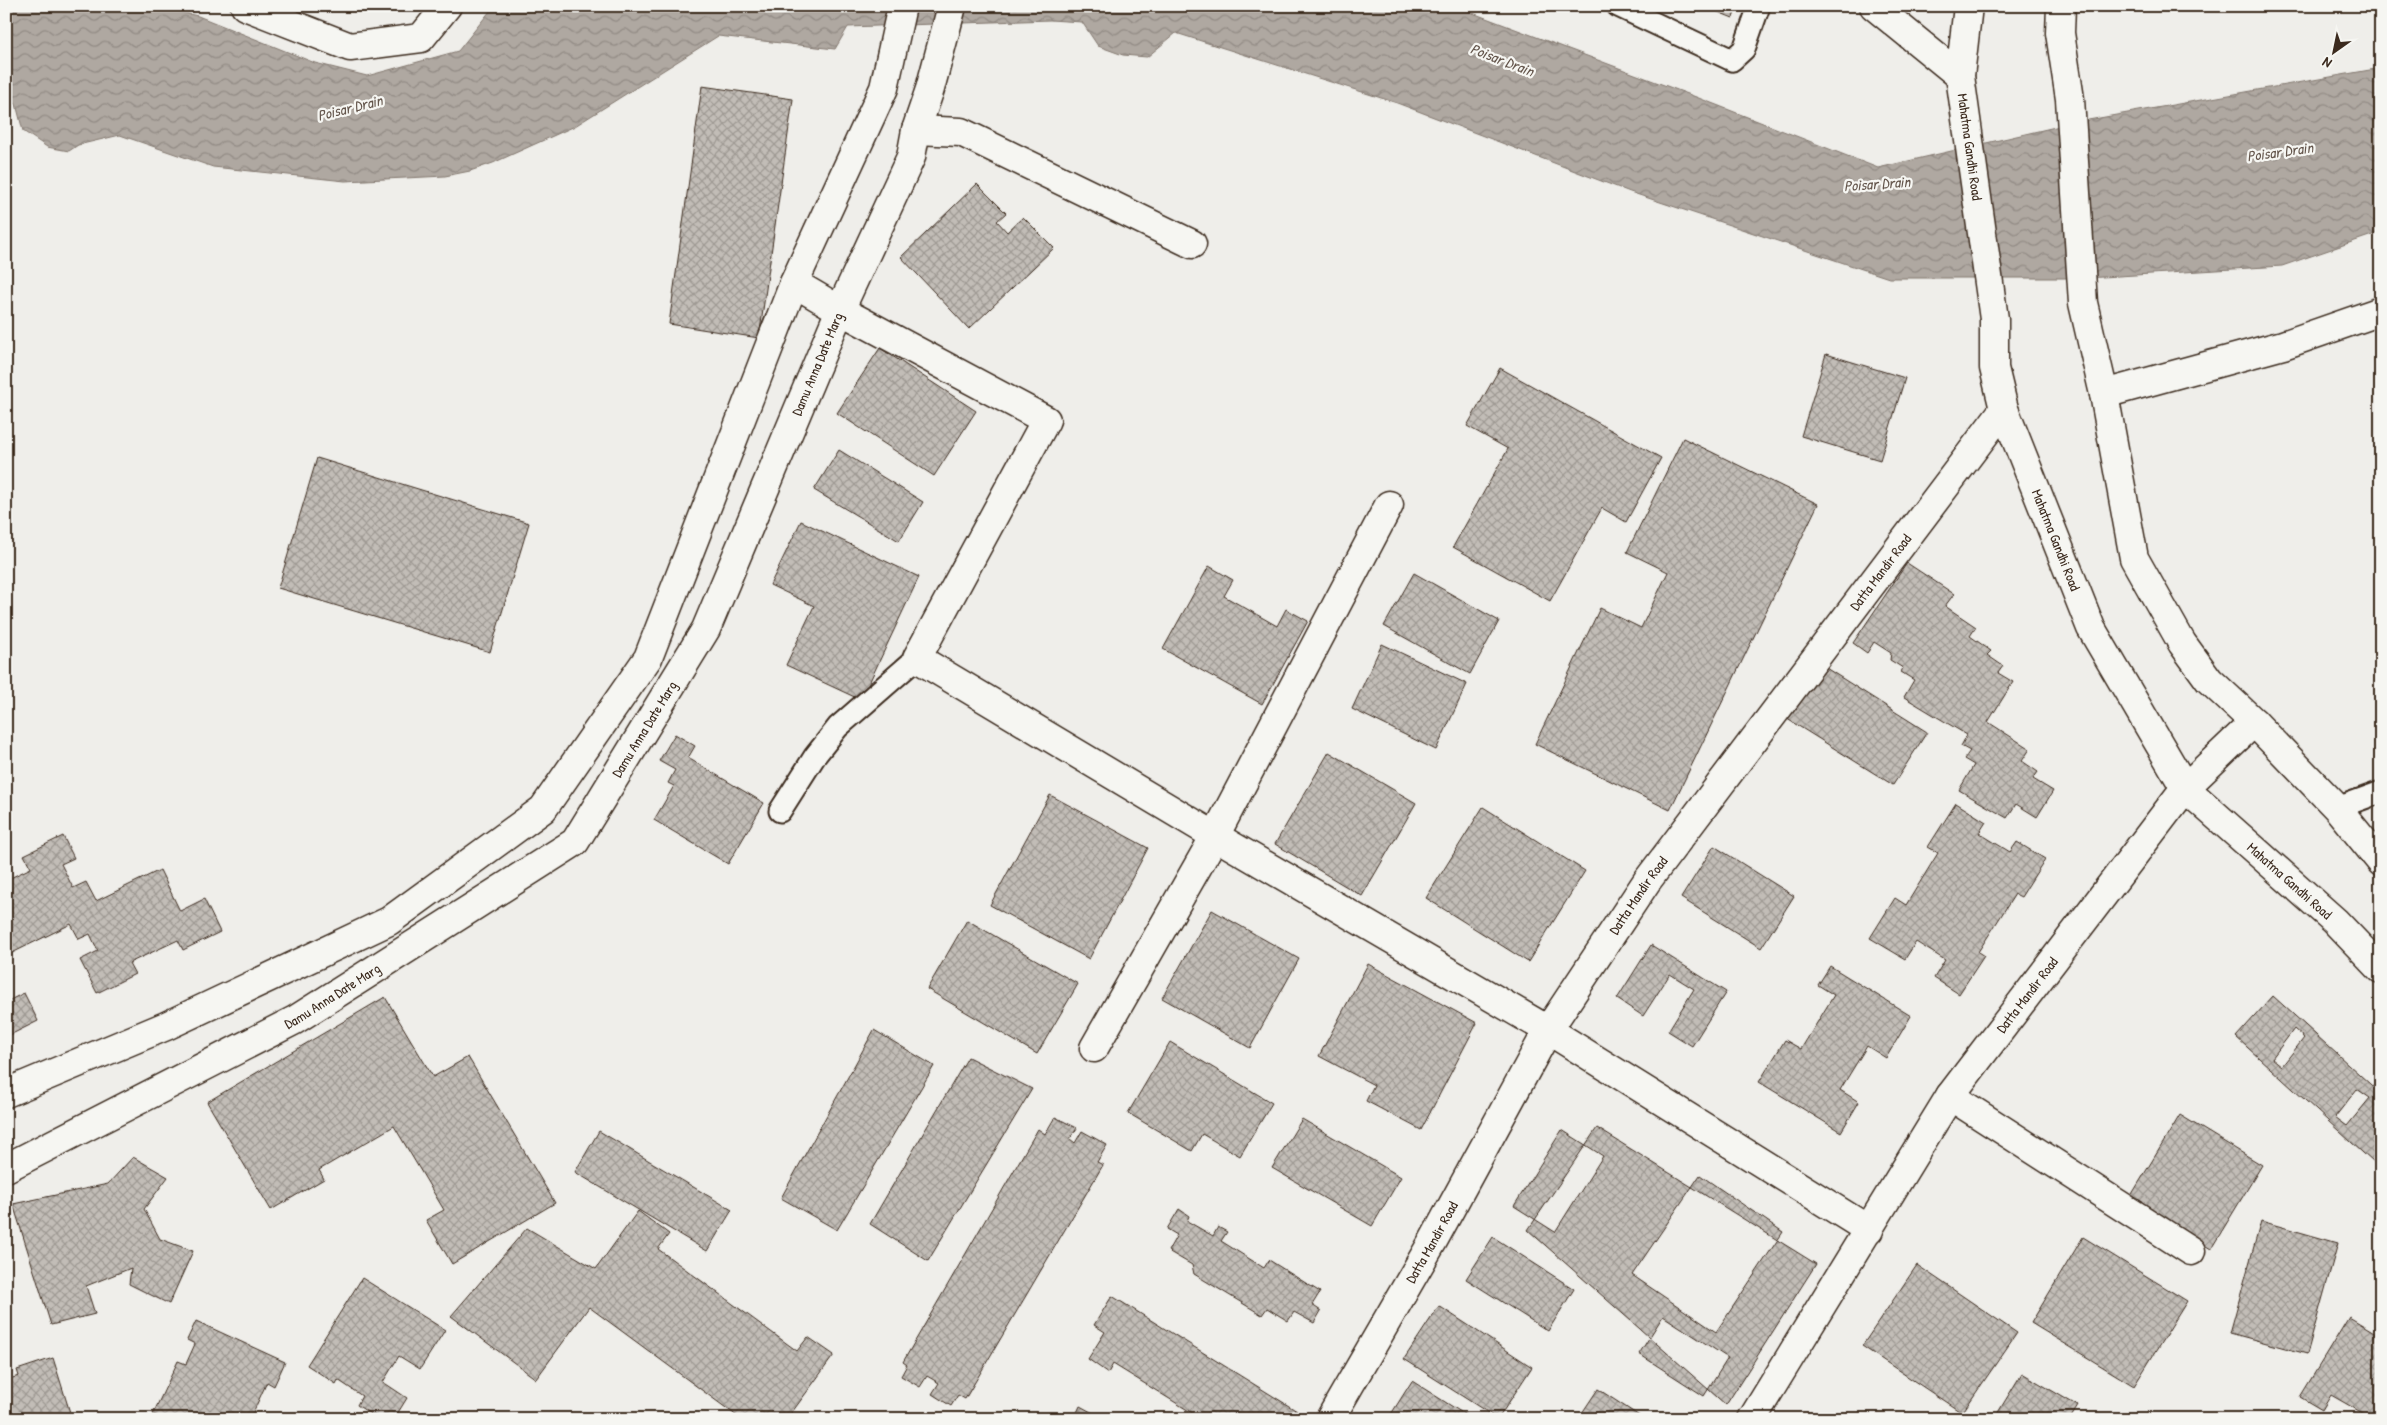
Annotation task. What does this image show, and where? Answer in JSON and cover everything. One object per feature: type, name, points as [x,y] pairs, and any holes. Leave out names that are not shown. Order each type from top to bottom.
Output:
[{"type":"street","points":[[246,6],[350,47],[421,38],[447,6]]},
{"type":"street","points":[[6,1093],[166,1026],[389,921],[543,809],[648,658],[794,283],[884,88],[902,6]]},
{"type":"street","name":"Damu Anna Date Marg","points":[[6,1168],[295,1020],[575,842],[706,629],[840,310],[911,157],[916,130],[930,90],[952,6]]},
{"type":"street","points":[[1874,6],[1960,76]]},
{"type":"street","name":"Mahatma Gandhi Road","points":[[1968,6],[1960,76],[1964,118],[1994,320],[1994,368],[2004,409],[2090,628],[2185,788],[2335,921],[2381,969]]},
{"type":"street","points":[[2061,6],[2060,33],[2070,99],[2083,303],[2104,394],[2134,558],[2182,644],[2209,680],[2254,722],[2337,808],[2381,862]]},
{"type":"street","points":[[916,130],[962,132],[1192,244]]},
{"type":"street","points":[[794,283],[840,310],[1046,420],[917,658],[1215,836],[1548,1030],[1869,1230]]},
{"type":"street","points":[[2104,394],[2283,345],[2381,311]]},
{"type":"street","name":"Datta Mandir Road","points":[[1330,1419],[1433,1241],[1548,1030],[1647,881],[2004,409]]},
{"type":"street","points":[[1094,1048],[1215,836],[1389,506]]},
{"type":"street","name":"Datta Mandir Road","points":[[1757,1417],[1950,1096],[2185,788],[2254,722]]},
{"type":"street","points":[[1950,1096],[2191,1251]]},
{"type":"lane","points":[[1618,6],[1732,60],[1744,49],[1759,6]]},
{"type":"lane","points":[[780,811],[815,756],[838,727],[917,658]]},
{"type":"lane","points":[[2337,808],[2381,792]]},
{"type":"water","name":"Poisar Drain","points":[[6,6],[154,6],[198,16],[315,63],[367,76],[458,51],[494,6],[1454,6],[1878,168],[2077,122],[2381,68],[2381,232],[2282,266],[2086,278],[1889,278],[1630,192],[1397,103],[1176,33],[1147,57],[1123,55],[1098,46],[1082,22],[1050,20],[848,27],[835,49],[718,36],[575,126],[493,163],[470,171],[445,176],[345,181],[213,167],[120,135],[78,145],[69,151],[47,147],[23,131],[16,104],[6,92]]},
{"type":"building","points":[[1703,6],[1737,6],[1733,18]]},
{"type":"building","points":[[702,86],[793,99],[759,338],[669,324]]},
{"type":"building","points":[[977,184],[1006,213],[997,221],[1007,232],[1023,217],[1054,248],[969,329],[901,257]]},
{"type":"building","points":[[880,348],[976,411],[934,476],[837,413]]},
{"type":"building","points":[[1826,354],[1905,378],[1880,460],[1801,436]]},
{"type":"building","points":[[1500,368],[1661,458],[1626,522],[1602,508],[1550,601],[1453,547],[1508,449],[1467,426]]},
{"type":"building","points":[[1683,438],[1818,504],[1670,810],[1535,744],[1600,608],[1641,628],[1668,572],[1627,552]]},
{"type":"building","points":[[839,450],[923,502],[899,541],[814,490]]},
{"type":"building","points":[[317,458],[529,523],[490,652],[278,588]]},
{"type":"building","points":[[801,521],[919,577],[861,700],[786,665],[814,606],[770,585]]},
{"type":"building","points":[[1907,563],[1954,594],[1945,606],[1976,627],[1970,636],[1991,651],[1987,655],[2003,666],[1998,673],[2013,682],[1988,722],[2030,749],[2022,761],[2038,772],[2033,779],[2053,791],[2037,817],[2016,804],[2007,818],[1959,790],[1974,765],[1964,759],[1970,751],[1961,746],[1967,735],[1904,697],[1914,680],[1901,672],[1903,668],[1890,660],[1891,653],[1874,642],[1867,653],[1853,643]]},
{"type":"building","points":[[1209,566],[1233,580],[1224,596],[1277,626],[1286,609],[1308,621],[1262,704],[1163,649]]},
{"type":"building","points":[[1414,573],[1499,621],[1470,674],[1384,626]]},
{"type":"building","points":[[1382,644],[1467,684],[1436,750],[1352,709]]},
{"type":"building","points":[[1818,663],[1927,732],[1893,785],[1784,717]]},
{"type":"building","points":[[675,734],[695,746],[688,758],[764,803],[728,864],[654,820],[674,786],[668,783],[675,770],[659,761]]},
{"type":"building","points":[[1329,752],[1416,803],[1362,896],[1275,844]]},
{"type":"building","points":[[1050,795],[1148,848],[1089,959],[990,905]]},
{"type":"building","points":[[1956,803],[1986,822],[1979,833],[2010,852],[2017,842],[2045,859],[2021,897],[2015,894],[1978,952],[1984,956],[1959,994],[1934,978],[1945,960],[1916,942],[1905,959],[1870,938],[1895,898],[1906,905],[1938,853],[1928,847]]},
{"type":"building","points":[[1483,807],[1585,871],[1528,962],[1426,898]]},
{"type":"building","points":[[63,836],[74,858],[61,864],[73,888],[86,882],[96,901],[160,870],[180,911],[204,899],[220,932],[183,950],[178,940],[129,963],[135,974],[97,993],[80,960],[98,951],[90,934],[79,939],[71,924],[6,956],[6,880],[31,868],[24,855]]},
{"type":"building","points":[[1714,846],[1794,896],[1761,948],[1681,898]]},
{"type":"building","points":[[1212,910],[1299,959],[1250,1048],[1162,998]]},
{"type":"building","points":[[967,920],[1078,984],[1037,1054],[927,989]]},
{"type":"building","points":[[1651,945],[1726,992],[1692,1046],[1668,1031],[1694,989],[1670,974],[1643,1016],[1617,999]]},
{"type":"building","points":[[1368,964],[1477,1023],[1421,1130],[1366,1101],[1374,1085],[1319,1056]]},
{"type":"building","points":[[1830,966],[1911,1016],[1886,1058],[1867,1046],[1840,1090],[1859,1102],[1841,1132],[1759,1082],[1785,1040],[1801,1049],[1834,995],[1818,985]]},
{"type":"building","points":[[24,993],[38,1021],[6,1037],[6,1002]]},
{"type":"building","points":[[2273,996],[2381,1094],[2381,1156],[2374,1163],[2236,1037]],"holes":[[[2294,1029],[2304,1038],[2282,1066],[2272,1058]],[[2357,1089],[2370,1098],[2347,1126],[2335,1117]]]},
{"type":"building","points":[[385,997],[433,1077],[468,1057],[555,1203],[452,1264],[426,1220],[444,1210],[394,1126],[319,1170],[324,1179],[271,1210],[207,1102]]},
{"type":"building","points":[[874,1030],[934,1066],[837,1230],[781,1198]]},
{"type":"building","points":[[1170,1042],[1272,1103],[1240,1156],[1202,1134],[1192,1151],[1128,1113]]},
{"type":"building","points":[[968,1057],[1032,1089],[928,1261],[870,1224]]},
{"type":"building","points":[[2180,1115],[2262,1165],[2211,1249],[2129,1199]]},
{"type":"building","points":[[1055,1117],[1077,1128],[1070,1139],[1075,1143],[1082,1131],[1107,1145],[1097,1162],[1103,1165],[965,1399],[958,1395],[951,1406],[932,1394],[939,1383],[927,1376],[920,1387],[901,1376],[907,1365],[903,1362],[1038,1129],[1045,1134]]},
{"type":"building","points":[[1302,1119],[1401,1177],[1372,1226],[1272,1168]]},
{"type":"building","points":[[1597,1128],[1816,1264],[1726,1405],[1528,1230]]},
{"type":"building","points":[[1562,1130],[1603,1156],[1555,1232],[1514,1206]]},
{"type":"building","points":[[599,1131],[732,1210],[707,1251],[575,1172]]},
{"type":"building","points":[[133,1157],[168,1177],[144,1209],[160,1239],[193,1251],[169,1304],[129,1284],[131,1268],[86,1286],[95,1314],[51,1325],[13,1204],[108,1184]]},
{"type":"building","points":[[1700,1175],[1783,1232],[1716,1332],[1632,1275]]},
{"type":"building","points":[[1179,1209],[1189,1216],[1187,1221],[1213,1236],[1218,1227],[1227,1232],[1221,1241],[1264,1268],[1269,1260],[1320,1292],[1312,1305],[1321,1311],[1314,1323],[1294,1312],[1288,1321],[1267,1308],[1262,1315],[1194,1274],[1192,1265],[1168,1251],[1177,1235],[1167,1229]]},
{"type":"building","points":[[638,1211],[669,1234],[658,1249],[797,1351],[808,1337],[834,1355],[787,1419],[741,1419],[589,1307],[536,1379],[451,1316],[527,1228],[596,1269]]},
{"type":"building","points":[[2261,1221],[2338,1243],[2307,1354],[2230,1333]]},
{"type":"building","points":[[1493,1237],[1574,1289],[1548,1331],[1466,1279]]},
{"type":"building","points":[[2083,1237],[2187,1301],[2134,1386],[2031,1323]]},
{"type":"building","points":[[1917,1265],[2017,1333],[1962,1413],[1862,1346]]},
{"type":"building","points":[[362,1278],[445,1330],[420,1369],[399,1356],[383,1382],[407,1398],[394,1419],[378,1419],[357,1405],[362,1396],[338,1380],[336,1384],[307,1365]]},
{"type":"building","points":[[1112,1296],[1297,1411],[1292,1419],[1191,1419],[1194,1414],[1113,1364],[1108,1373],[1088,1359],[1105,1332],[1094,1325]]},
{"type":"building","points":[[1439,1306],[1532,1367],[1498,1419],[1404,1359]]},
{"type":"building","points":[[1663,1316],[1728,1358],[1704,1396],[1639,1354]]},
{"type":"building","points":[[2349,1317],[2381,1336],[2381,1406],[2373,1419],[2331,1395],[2322,1410],[2300,1397]]},
{"type":"building","points":[[196,1321],[285,1362],[274,1386],[267,1382],[250,1419],[164,1419],[153,1414],[178,1361],[186,1364],[195,1344],[187,1340]]},
{"type":"building","points":[[53,1358],[72,1419],[6,1419],[6,1380],[19,1376],[17,1370]]},
{"type":"building","points":[[2022,1373],[2078,1406],[2070,1419],[1994,1419]]},
{"type":"building","points":[[1412,1381],[1472,1419],[1388,1419]]},
{"type":"building","points":[[1598,1389],[1644,1419],[1578,1419]]},
{"type":"building","points":[[1080,1406],[1104,1419],[1074,1419]]}]
